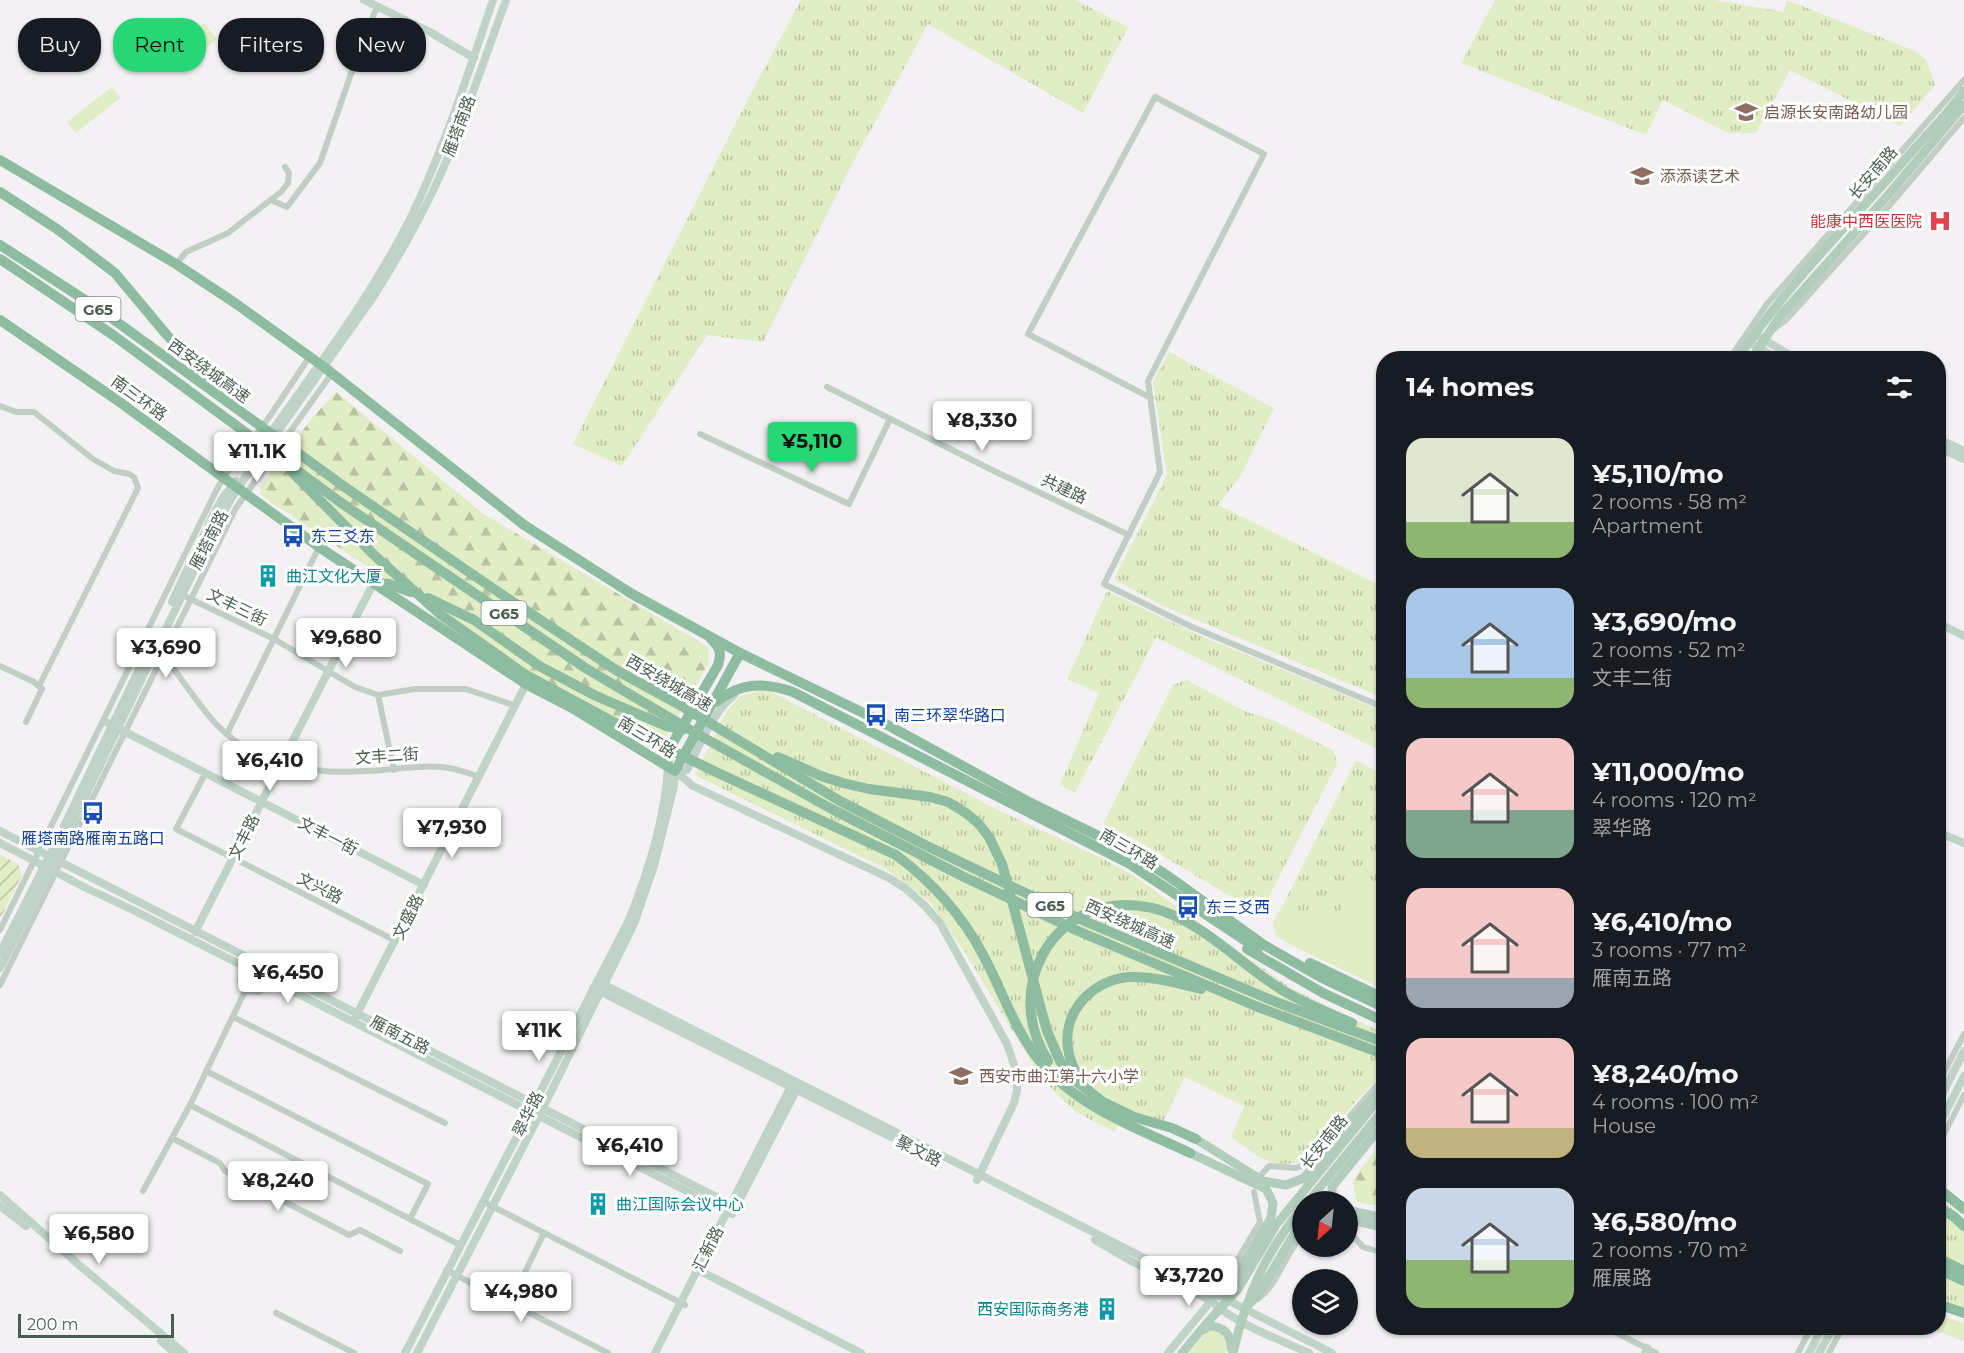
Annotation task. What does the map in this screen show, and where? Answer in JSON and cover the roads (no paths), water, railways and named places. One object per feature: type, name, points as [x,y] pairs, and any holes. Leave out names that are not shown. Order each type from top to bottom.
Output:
[{"type":"highway","name":"南三环路","points":[[0,159],[176,264],[321,364],[524,525],[632,594],[736,651],[882,722],[1027,801],[1129,851],[1224,916],[1263,948],[1376,1004]]},
{"type":"highway","points":[[0,192],[57,229],[115,273],[208,381],[253,421]]},
{"type":"highway","name":"西安绕城高速","points":[[0,245],[99,309],[349,490],[597,658],[840,801],[927,846],[1082,920],[1266,998],[1376,1039]]},
{"type":"highway","name":"西安绕城高速","points":[[0,259],[113,335],[340,501],[587,669],[671,720],[820,802],[962,876],[1078,931],[1229,995],[1376,1051]]},
{"type":"highway","name":"南三环路","points":[[0,320],[114,398],[319,546],[526,684],[572,708],[671,769],[711,705],[742,687],[774,685],[793,692],[1130,864],[1203,913],[1310,979],[1376,1011]]},
{"type":"highway","points":[[278,456],[307,489],[374,555],[441,615],[526,675],[618,724],[716,772],[896,855],[916,870],[949,903],[969,930],[1028,1046],[1043,1065],[1064,1086],[1088,1102],[1121,1121],[1190,1153]]},
{"type":"highway","points":[[374,582],[389,584],[427,598],[474,620],[541,666],[596,696],[666,726],[692,732]]},
{"type":"highway","points":[[671,769],[667,753],[722,656],[719,647],[705,633]]},
{"type":"highway","points":[[671,769],[736,651]]},
{"type":"highway","points":[[711,705],[736,651]]},
{"type":"highway","points":[[737,739],[832,780],[869,789],[930,797],[948,802],[979,824],[989,837],[1002,864],[1047,1031],[1060,1061],[1072,1078],[1103,1102],[1134,1118],[1172,1128],[1196,1139]]},
{"type":"highway","points":[[1088,1102],[1050,1065],[1039,1047],[1031,1020],[1029,1001],[1038,963],[1047,947],[1064,928],[1084,913],[1103,908],[1128,905],[1152,907],[1178,917],[1203,932],[1282,990],[1321,1011],[1354,1024],[1376,1038]]},
{"type":"highway","points":[[1203,913],[1221,932],[1269,963],[1323,993],[1376,1018]]},
{"type":"highway","points":[[1224,916],[1321,969],[1376,995]]},
{"type":"highway","points":[[1103,1102],[1081,1081],[1071,1064],[1067,1036],[1070,1021],[1078,1005],[1100,985],[1129,977],[1159,979],[1229,995]]},
{"type":"highway","points":[[1946,1194],[1964,1209]]},
{"type":"highway","points":[[1946,1212],[1964,1226]]},
{"type":"highway","points":[[1946,1262],[1964,1271]]},
{"type":"highway","points":[[1946,1273],[1964,1281]]},
{"type":"highway","points":[[1946,1280],[1964,1288]]},
{"type":"highway","points":[[1946,1307],[1964,1313]]},
{"type":"main road","points":[[364,0],[430,32],[474,58]]},
{"type":"main road","name":"雁塔南路","points":[[111,725],[182,595],[217,523],[368,292],[410,218],[448,133],[493,0]]},
{"type":"main road","name":"雁塔南路","points":[[321,364],[392,266],[434,188],[506,0]]},
{"type":"main road","name":"长安南路","points":[[1743,351],[1799,278],[1964,91]]},
{"type":"main road","name":"长安南路","points":[[1756,351],[1781,315],[1889,194],[1964,105]]},
{"type":"main road","points":[[1752,338],[1768,351]]},
{"type":"main road","points":[[1761,344],[1778,351]]},
{"type":"main road","points":[[1946,443],[1964,451]]},
{"type":"main road","points":[[1946,451],[1964,459]]},
{"type":"main road","name":"雁塔南路","points":[[0,953],[46,867],[55,859],[111,725],[214,513],[222,499],[239,489]]},
{"type":"main road","name":"文丰路","points":[[195,932],[374,582]]},
{"type":"main road","points":[[1946,627],[1964,636]]},
{"type":"main road","name":"文盛路","points":[[355,1017],[526,684]]},
{"type":"main road","points":[[671,769],[687,770],[726,701],[742,687]]},
{"type":"main road","name":"文丰一街","points":[[111,725],[424,885]]},
{"type":"main road","points":[[671,769],[693,786],[889,878],[905,888],[940,923],[1007,1044],[1017,1074],[1017,1090],[1009,1117],[978,1178]]},
{"type":"main road","name":"翠华路","points":[[417,1353],[541,1112],[628,922],[642,885],[671,769]]},
{"type":"main road","points":[[1946,830],[1964,838]]},
{"type":"main road","name":"雁南五路","points":[[0,831],[195,932],[529,1111],[541,1112],[732,1209]]},
{"type":"main road","points":[[1946,835],[1964,843]]},
{"type":"main road","name":"雁南五路","points":[[0,843],[241,966],[534,1102],[541,1112]]},
{"type":"main road","name":"雁塔南路","points":[[0,968],[46,867]]},
{"type":"main road","name":"翠华路","points":[[405,1353],[529,1111],[599,986]]},
{"type":"main road","name":"聚文路","points":[[599,986],[1214,1298],[1229,1300],[1332,1353]]},
{"type":"main road","points":[[1946,1086],[1964,1051]]},
{"type":"main road","points":[[1946,1111],[1964,1076]]},
{"type":"main road","name":"汇新路","points":[[661,1353],[683,1304],[795,1085]]},
{"type":"main road","points":[[1196,1139],[1263,1181],[1286,1185],[1304,1178],[1366,1105],[1376,1097]]},
{"type":"main road","name":"长安南路","points":[[1182,1353],[1229,1300],[1276,1225],[1376,1101]]},
{"type":"main road","name":"长安南路","points":[[1317,1191],[1376,1119]]},
{"type":"main road","points":[[1332,1191],[1332,1187],[1376,1133]]},
{"type":"main road","points":[[1190,1153],[1266,1189],[1273,1203],[1271,1218],[1243,1265],[1241,1284]]},
{"type":"main road","points":[[0,1195],[184,1353]]},
{"type":"main road","points":[[0,1206],[175,1353]]},
{"type":"main road","name":"汇新路","points":[[655,1353],[702,1272],[732,1209]]},
{"type":"main road","points":[[1358,1212],[1376,1216]]},
{"type":"main road","points":[[1232,1353],[1256,1279],[1292,1221]]},
{"type":"main road","points":[[1358,1221],[1376,1225]]},
{"type":"main road","points":[[1245,1308],[1258,1295],[1292,1237]]},
{"type":"main road","points":[[702,1272],[861,1353]]},
{"type":"main road","points":[[1168,1353],[1214,1298],[1229,1274]]},
{"type":"main road","name":"聚文路","points":[[1214,1298],[1220,1309],[1309,1353]]},
{"type":"main road","points":[[1196,1336],[1209,1326],[1220,1328],[1230,1336],[1232,1353]]},
{"type":"main road","points":[[1809,1353],[1818,1335]]},
{"type":"main road","points":[[1819,1353],[1829,1335]]},
{"type":"street","points":[[271,200],[287,207],[320,163],[377,7]]},
{"type":"street","points":[[1735,351],[1767,304],[1964,80]]},
{"type":"street","points":[[1151,398],[1028,334],[1155,97],[1264,154],[1148,381],[1151,398],[1161,472],[1104,584],[1192,627],[1376,704]]},
{"type":"street","points":[[1771,331],[1786,320],[1889,206],[1964,118]]},
{"type":"street","points":[[176,264],[186,252],[228,233],[282,191],[288,183],[289,173],[285,167]]},
{"type":"street","points":[[1845,216],[1859,212]]},
{"type":"street","points":[[0,986],[46,867],[40,851],[111,725],[224,478],[270,416],[321,364]]},
{"type":"street","points":[[55,859],[126,733],[236,508],[239,489],[321,364]]},
{"type":"street","name":"共建路","points":[[827,387],[994,471],[1129,535]]},
{"type":"street","points":[[0,406],[16,412],[34,412],[93,459],[114,471],[134,477],[138,488],[39,686]]},
{"type":"street","points":[[700,434],[849,504],[890,419]]},
{"type":"street","points":[[228,734],[319,546]]},
{"type":"street","name":"文丰三街","points":[[182,595],[273,639],[355,687],[378,695],[415,690],[466,689],[516,706]]},
{"type":"street","name":"文丰二街","points":[[165,652],[168,661],[216,724],[242,745],[281,764],[305,770],[352,772],[432,767],[453,768],[480,777]]},
{"type":"street","points":[[0,666],[34,682],[42,689],[26,722]]},
{"type":"street","points":[[378,695],[394,770]]},
{"type":"street","name":"文兴路","points":[[204,774],[176,829],[396,941]]},
{"type":"street","points":[[0,930],[46,867]]},
{"type":"street","points":[[241,966],[240,981],[245,991]]},
{"type":"street","points":[[245,991],[259,992],[274,982]]},
{"type":"street","points":[[143,1191],[190,1105],[245,991]]},
{"type":"street","points":[[233,1017],[445,1123]]},
{"type":"street","points":[[1946,1069],[1964,1034]]},
{"type":"street","points":[[206,1071],[428,1184],[410,1219]]},
{"type":"street","points":[[1261,1175],[1269,1166],[1296,1168],[1309,1163],[1376,1086]]},
{"type":"street","points":[[1946,1130],[1964,1095]]},
{"type":"street","points":[[190,1105],[460,1245]]},
{"type":"street","points":[[172,1138],[220,1162],[225,1171],[349,1235],[360,1230],[400,1251]]},
{"type":"street","points":[[1229,1300],[1229,1274],[1260,1222],[1254,1192]]},
{"type":"street","points":[[482,1201],[683,1304]]},
{"type":"street","points":[[510,1303],[544,1233]]},
{"type":"street","points":[[1358,1242],[1363,1247],[1376,1251]]},
{"type":"street","points":[[1245,1308],[1266,1293],[1292,1248]]},
{"type":"street","points":[[446,1270],[608,1353]]},
{"type":"street","points":[[276,1313],[354,1353]]},
{"type":"street","points":[[1619,1335],[1649,1351]]},
{"type":"street","points":[[1798,1353],[1808,1335]]},
{"type":"street","points":[[1829,1353],[1838,1335]]},
{"type":"place","name":"启源长安南路幼儿园","points":[[1746,112]]},
{"type":"place","name":"添添读艺术","points":[[1642,176]]},
{"type":"place","name":"能康中西医医院","points":[[1940,221]]},
{"type":"place","name":"东三爻东","points":[[293,536]]},
{"type":"place","name":"曲江文化大厦","points":[[268,576]]},
{"type":"place","name":"南三环翠华路口","points":[[876,715]]},
{"type":"place","name":"雁塔南路雁南五路口","points":[[93,813]]},
{"type":"place","name":"东三爻西","points":[[1188,907]]},
{"type":"place","name":"西安市曲江第十六小学","points":[[961,1076]]},
{"type":"place","name":"曲江国际会议中心","points":[[598,1204]]},
{"type":"place","name":"西安国际商务港","points":[[1107,1309]]}]
